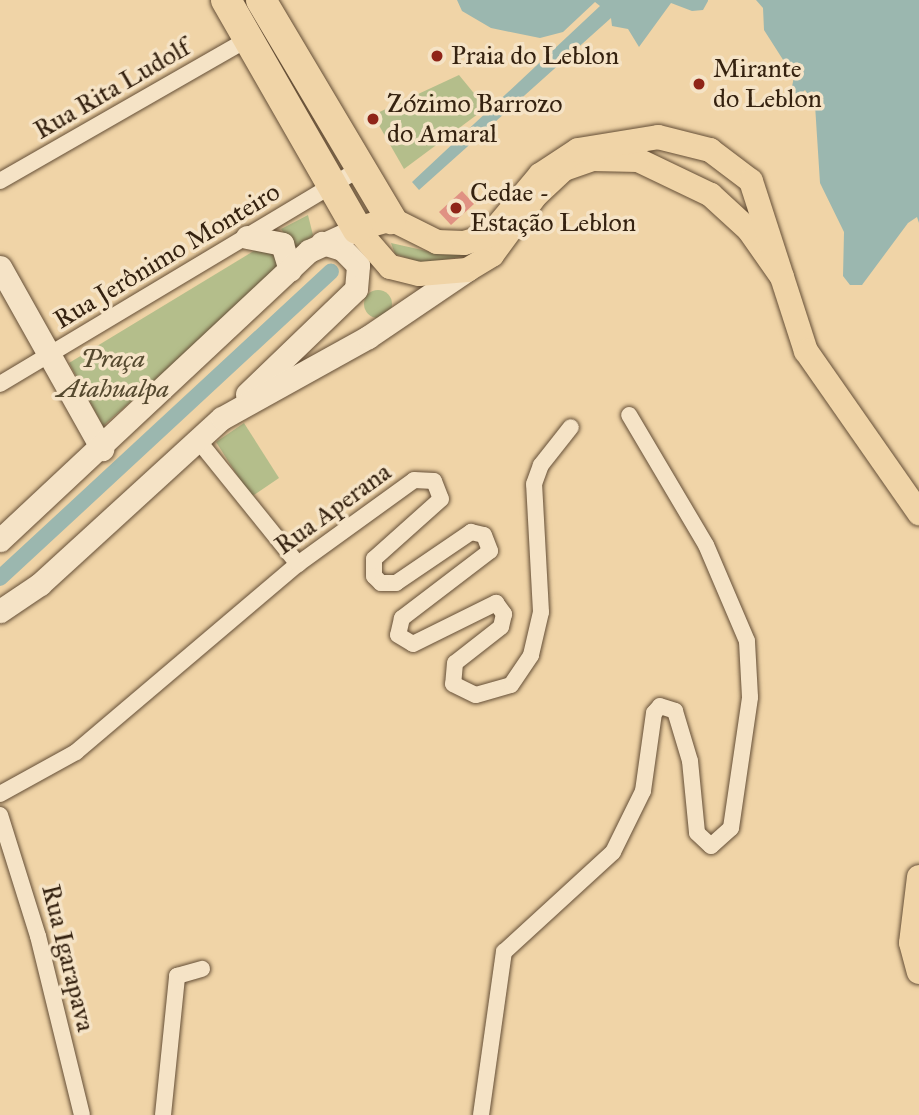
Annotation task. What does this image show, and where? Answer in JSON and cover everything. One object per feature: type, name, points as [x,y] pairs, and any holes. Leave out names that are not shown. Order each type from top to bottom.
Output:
[{"type":"highway","points":[[226,0],[357,229]]},
{"type":"highway","points":[[261,0],[358,170],[391,219]]},
{"type":"main road","points":[[0,540],[102,449],[290,270],[322,243],[391,219],[437,242],[477,239],[503,224],[556,161],[628,138],[682,140],[736,166],[761,201],[806,351],[919,513]]},
{"type":"main road","points":[[222,418],[368,337],[467,270],[505,240],[550,180],[579,161],[638,160],[711,195],[749,230],[782,277]]},
{"type":"main road","points":[[711,195],[734,188],[736,166]]},
{"type":"main road","points":[[357,229],[379,258],[419,274],[467,270]]},
{"type":"main road","points":[[247,237],[282,244],[290,270]]},
{"type":"main road","points":[[0,611],[40,584],[222,418],[356,289],[358,265],[342,249],[322,243]]},
{"type":"main road","points":[[0,267],[102,449]]},
{"type":"main road","points":[[919,877],[911,943],[919,972]]},
{"type":"street","name":"Rua Rita Ludolf","points":[[0,181],[248,39]]},
{"type":"street","name":"Rua Jerônimo Monteiro","points":[[0,384],[358,170]]},
{"type":"street","points":[[481,1115],[503,951],[612,852],[643,791],[654,713],[660,706],[675,711],[690,761],[698,833],[711,846],[731,828],[750,697],[747,642],[706,545],[629,415]]},
{"type":"street","name":"Rua Aperana","points":[[0,794],[43,774],[103,732],[298,564],[401,485],[434,481],[442,499],[383,546],[374,559],[374,576],[386,584],[396,583],[461,537],[484,535],[490,551],[484,561],[402,618],[397,629],[403,640],[413,644],[489,602],[502,607],[500,627],[455,663],[452,676],[461,692],[496,692],[524,669],[538,633],[534,484],[541,465],[571,427]]},
{"type":"street","points":[[197,439],[298,564]]},
{"type":"street","name":"Rua Igarapava","points":[[0,815],[38,936],[82,1115]]},
{"type":"street","points":[[163,1115],[177,976],[202,969]]},
{"type":"green space","points":[[459,75],[486,108],[404,169],[373,115]]},
{"type":"green space","points":[[308,215],[313,235],[296,251],[281,229]]},
{"type":"green space","points":[[391,243],[440,254],[477,253],[425,264],[395,254]]},
{"type":"green space","name":"Praça Atahualpa","points":[[257,249],[269,249],[278,262],[275,275],[103,426],[69,363]]},
{"type":"green space","points":[[378,290],[388,294],[392,304],[388,314],[378,318],[368,314],[364,304],[368,294]]},
{"type":"green space","points":[[244,423],[279,478],[251,497],[216,442]]},
{"type":"water","points":[[457,0],[708,1],[703,10],[692,11],[671,3],[639,47],[628,29],[612,26],[611,18],[419,190],[412,182],[600,6],[595,2],[563,32],[540,38],[491,28],[462,11]]},
{"type":"water","points":[[756,0],[919,0],[919,223],[917,217],[908,223],[862,285],[850,285],[843,276],[844,232],[820,183],[815,105],[805,90],[787,110],[794,77],[764,30],[763,8]]},
{"type":"building","name":"Cedae - Estação Leblon","points":[[462,191],[474,204],[451,225],[439,212]]},
{"type":"waterway","points":[[0,578],[331,272]]},
{"type":"place","name":"Praia do Leblon","points":[[437,56]]},
{"type":"place","name":"Mirante do Leblon","points":[[699,84]]},
{"type":"place","name":"Zózimo Barrozo do Amaral","points":[[373,119]]},
{"type":"place","name":"Cedae - Estação Leblon","points":[[456,208]]}]
